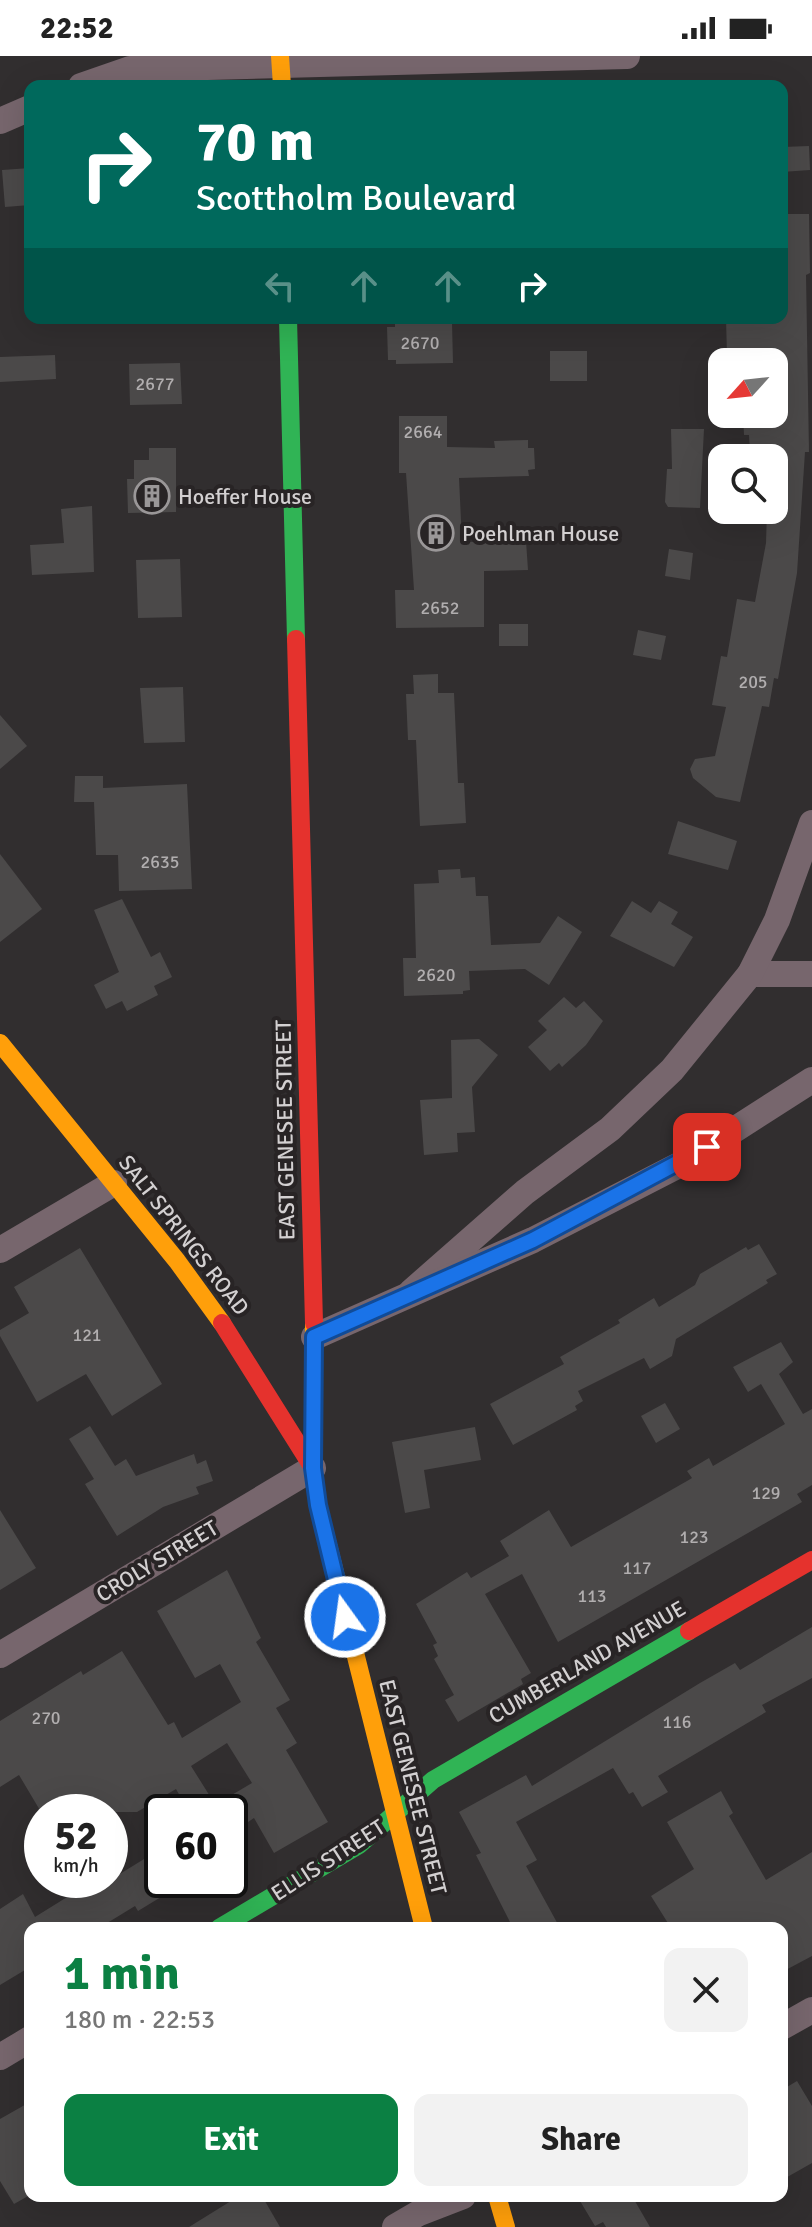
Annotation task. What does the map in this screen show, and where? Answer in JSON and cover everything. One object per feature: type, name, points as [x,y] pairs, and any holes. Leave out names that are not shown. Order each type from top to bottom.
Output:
[{"type":"main road","name":"EAST GENESEE STREET","points":[[288,324],[314,1337],[313,1468],[318,1505],[422,1922]]},
{"type":"main road","name":"SALT SPRINGS ROAD","points":[[0,1043],[230,1333],[313,1468]]},
{"type":"main road","name":"CUMBERLAND AVENUE","points":[[394,1817],[433,1780],[812,1560]]},
{"type":"main road","name":"ELLIS STREET","points":[[229,1922],[334,1861],[394,1817]]},
{"type":"main road","points":[[499,2202],[506,2227]]},
{"type":"street","points":[[98,80],[130,69],[281,69],[627,56]]},
{"type":"street","points":[[0,121],[24,111]]},
{"type":"street","points":[[411,1292],[525,1192],[610,1129],[672,1070],[750,974],[777,920],[812,823]]},
{"type":"street","points":[[750,974],[812,974]]},
{"type":"street","points":[[314,1337],[533,1240],[681,1164],[812,1080]]},
{"type":"street","points":[[0,1250],[114,1183]]},
{"type":"street","name":"CROLY STREET","points":[[0,1655],[313,1468]]},
{"type":"street","points":[[788,2024],[812,2010]]},
{"type":"street","points":[[0,2057],[24,2043]]},
{"type":"street","points":[[395,2227],[447,2202]]},
{"type":"building","points":[[809,146],[810,170],[788,172],[788,147]]},
{"type":"building","points":[[24,168],[24,205],[5,207],[2,170]]},
{"type":"building","points":[[788,214],[809,214],[810,273],[806,275],[809,452],[805,452],[797,573],[778,679],[774,678],[769,707],[762,706],[740,802],[716,797],[693,778],[690,769],[695,759],[715,756],[726,707],[712,705],[721,656],[727,657],[737,599],[755,602],[767,524],[788,524],[788,444],[750,444],[749,435],[744,435],[744,428],[788,428],[788,348],[727,348],[726,324],[788,324]]},
{"type":"building","points":[[395,324],[452,324],[453,363],[396,364],[396,360],[388,360],[387,327],[395,327]]},
{"type":"building","points":[[550,351],[587,351],[587,381],[550,381]]},
{"type":"building","points":[[55,355],[56,379],[0,382],[0,357]]},
{"type":"building","points":[[180,363],[182,404],[130,405],[129,364]]},
{"type":"building","points":[[399,416],[447,416],[447,447],[495,448],[494,441],[528,440],[528,448],[534,448],[535,469],[528,470],[529,476],[459,478],[462,542],[526,541],[528,570],[484,571],[484,627],[396,628],[395,590],[414,590],[406,473],[399,473]]},
{"type":"building","points":[[671,429],[704,429],[700,508],[668,507],[665,502],[667,469],[672,469]]},
{"type":"building","name":"Hoeffer House","points":[[149,448],[176,448],[176,512],[128,513],[127,479],[134,479],[134,460],[149,460]]},
{"type":"building","points":[[92,506],[94,572],[32,575],[30,545],[64,543],[61,509]]},
{"type":"building","points":[[669,549],[693,553],[690,580],[665,576]]},
{"type":"building","points":[[180,559],[182,617],[138,618],[136,560]]},
{"type":"building","points":[[499,624],[528,624],[528,646],[499,646]]},
{"type":"building","points":[[638,630],[666,636],[661,660],[633,655]]},
{"type":"building","points":[[438,674],[438,693],[454,693],[458,783],[464,783],[466,823],[420,826],[416,740],[408,740],[406,694],[414,694],[413,675]]},
{"type":"building","points":[[183,687],[185,742],[144,743],[140,688]]},
{"type":"building","points":[[0,715],[27,746],[0,769]]},
{"type":"building","points":[[75,776],[103,776],[103,788],[187,784],[192,889],[119,891],[118,855],[96,855],[94,802],[74,802]]},
{"type":"building","points":[[678,821],[737,841],[728,870],[668,854]]},
{"type":"building","points":[[0,854],[42,909],[0,942]]},
{"type":"building","points":[[460,869],[461,878],[475,877],[476,896],[488,896],[491,945],[540,943],[558,916],[582,932],[549,985],[525,969],[469,971],[470,990],[463,991],[463,994],[404,996],[403,958],[416,958],[414,884],[439,883],[438,870]]},
{"type":"building","points":[[122,899],[151,957],[160,952],[172,977],[154,986],[158,995],[127,1011],[122,1001],[106,1009],[94,985],[119,972],[94,910]]},
{"type":"building","points":[[632,901],[651,913],[659,901],[678,912],[671,924],[693,937],[674,967],[610,936]]},
{"type":"building","points":[[564,997],[576,1008],[584,1001],[603,1021],[586,1045],[562,1067],[559,1063],[550,1071],[528,1047],[547,1030],[538,1021]]},
{"type":"building","points":[[479,1039],[498,1055],[472,1087],[475,1132],[457,1133],[458,1152],[424,1155],[420,1100],[452,1098],[451,1040]]},
{"type":"building","points":[[759,1244],[777,1274],[766,1280],[768,1283],[676,1339],[672,1356],[650,1369],[644,1358],[578,1391],[583,1401],[575,1406],[577,1410],[513,1445],[490,1404],[564,1364],[560,1357],[620,1323],[618,1320],[654,1298],[659,1307],[695,1285],[700,1274],[746,1247],[748,1250]]},
{"type":"building","points":[[80,1248],[162,1384],[112,1416],[86,1374],[37,1402],[0,1336],[0,1330],[29,1313],[14,1287]]},
{"type":"building","points":[[781,1342],[793,1362],[779,1374],[803,1414],[812,1409],[812,1485],[797,1494],[802,1502],[558,1642],[522,1574],[485,1594],[531,1673],[521,1679],[523,1684],[458,1722],[445,1700],[454,1695],[434,1659],[438,1656],[433,1645],[437,1643],[416,1604],[467,1572],[471,1578],[509,1556],[500,1541],[549,1510],[571,1547],[692,1478],[687,1471],[709,1458],[713,1466],[785,1424],[761,1384],[748,1392],[733,1367]]},
{"type":"building","points":[[665,1403],[680,1429],[656,1443],[641,1416]]},
{"type":"building","points":[[90,1426],[115,1466],[126,1459],[136,1476],[194,1454],[197,1464],[206,1460],[213,1481],[196,1487],[199,1494],[163,1507],[117,1536],[85,1484],[94,1479],[69,1439]]},
{"type":"building","points":[[475,1427],[481,1460],[424,1470],[430,1508],[405,1513],[392,1442]]},
{"type":"building","points":[[0,1510],[36,1568],[0,1590]]},
{"type":"building","points":[[227,1570],[261,1638],[256,1642],[290,1700],[276,1708],[297,1743],[286,1750],[328,1822],[274,1853],[254,1818],[248,1822],[248,1794],[233,1794],[252,1783],[227,1743],[191,1766],[209,1794],[179,1794],[176,1789],[168,1794],[144,1794],[144,1808],[137,1812],[128,1812],[128,1794],[30,1794],[19,1775],[0,1787],[0,1721],[81,1671],[83,1675],[122,1651],[168,1725],[174,1722],[182,1738],[241,1702],[220,1664],[195,1678],[157,1611]]},
{"type":"building","points":[[812,1627],[812,1678],[762,1705],[766,1712],[658,1776],[668,1792],[642,1807],[633,1792],[629,1794],[613,1768],[516,1822],[537,1860],[526,1866],[557,1922],[510,1922],[476,1855],[481,1853],[459,1812],[526,1775],[532,1786],[735,1663],[740,1670]]},
{"type":"building","points":[[721,1791],[733,1813],[729,1816],[766,1880],[812,1852],[812,1956],[788,1969],[788,1922],[667,1922],[651,1896],[694,1869],[667,1822]]},
{"type":"building","points":[[144,1859],[144,1898],[159,1898],[138,1911],[135,1906],[109,1922],[24,1922],[24,1971],[0,1985],[0,1909],[23,1894],[35,1917],[66,1898],[128,1898],[128,1869]]},
{"type":"building","points":[[797,2081],[812,2106],[812,2163],[788,2177],[788,2086]]},
{"type":"building","points":[[24,2105],[24,2198],[14,2204],[0,2181],[0,2119]]},
{"type":"building","points":[[229,2202],[265,2202],[280,2227],[189,2227]]},
{"type":"building","points":[[581,2202],[635,2202],[650,2227],[606,2227],[603,2222],[595,2226]]},
{"type":"traffic: fast","points":[[288,324],[296,639]]},
{"type":"traffic: fast","points":[[229,1922],[359,1845],[433,1780],[689,1631]]},
{"type":"traffic: slow","points":[[280,56],[282,80]]},
{"type":"traffic: slow","points":[[0,1043],[177,1261],[222,1323]]},
{"type":"traffic: slow","points":[[314,1323],[313,1468],[318,1505],[422,1922]]},
{"type":"traffic: slow","points":[[499,2202],[506,2227]]},
{"type":"traffic: jam","points":[[296,639],[314,1323]]},
{"type":"traffic: jam","points":[[222,1323],[313,1468]]},
{"type":"traffic: jam","points":[[689,1631],[812,1560]]},
{"type":"place","name":"Hoeffer House","points":[[152,496]]},
{"type":"place","name":"Poehlman House","points":[[436,533]]},
{"type":"route","points":[[345,1617],[318,1505],[313,1468],[314,1337],[533,1240],[681,1164],[707,1147]]}]
